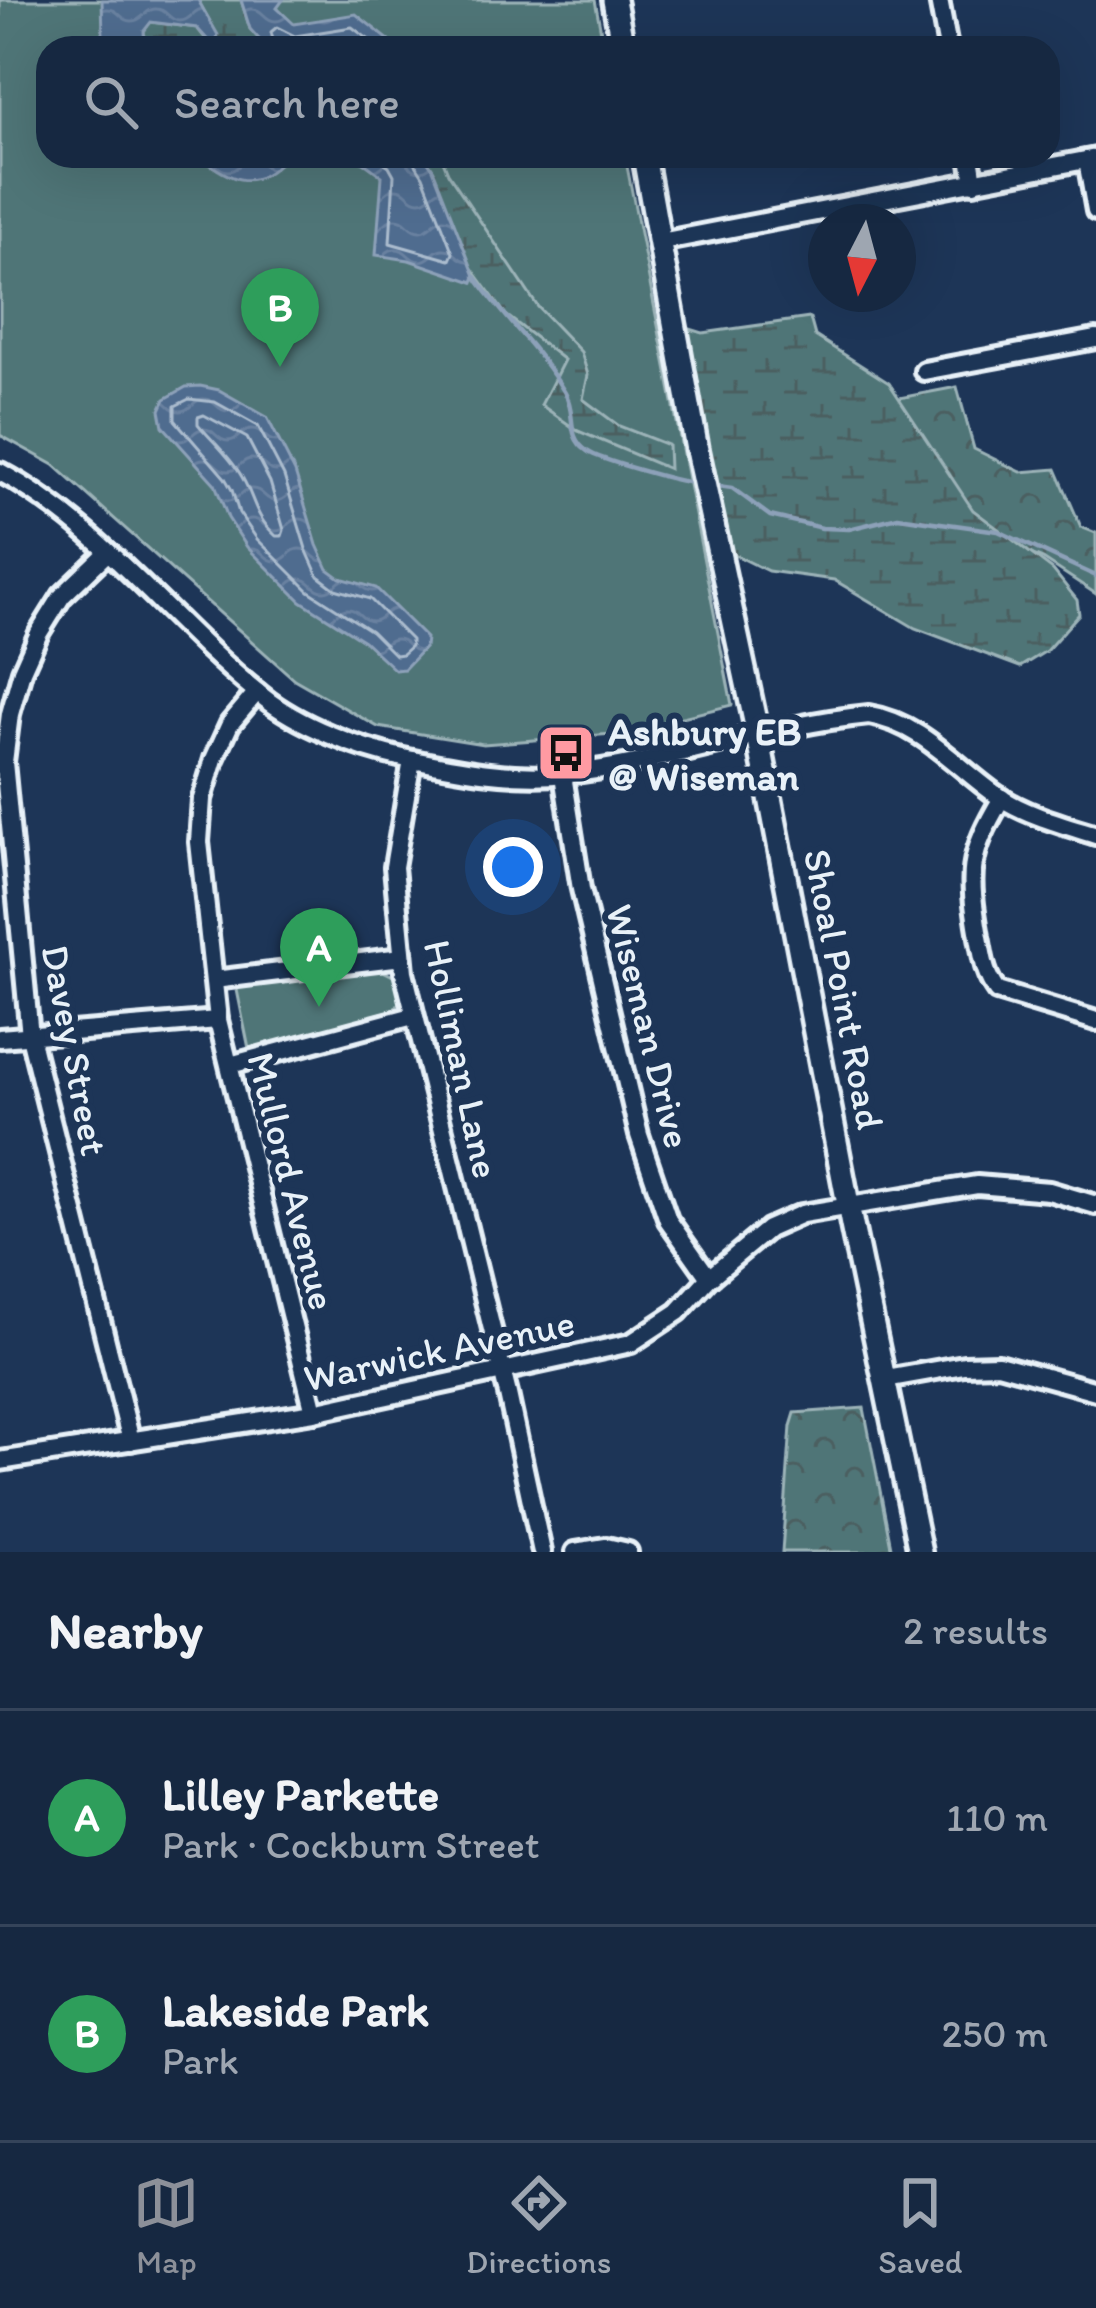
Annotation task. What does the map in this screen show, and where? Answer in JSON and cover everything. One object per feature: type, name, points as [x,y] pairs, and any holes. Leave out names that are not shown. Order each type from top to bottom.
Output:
[{"type":"street","points":[[614,0],[621,36]]},
{"type":"street","points":[[939,0],[946,36]]},
{"type":"street","points":[[1060,166],[1092,159],[1096,211]]},
{"type":"street","name":"Shoal Point Road","points":[[646,168],[697,450],[920,1552]]},
{"type":"street","points":[[972,168],[974,183]]},
{"type":"street","points":[[661,242],[1048,168]]},
{"type":"street","points":[[924,371],[1096,339]]},
{"type":"street","points":[[0,472],[79,524],[268,701],[325,732],[376,752],[481,773],[563,775],[869,715],[910,728],[1002,798],[1096,835]]},
{"type":"street","name":"Davey Street","points":[[108,552],[62,596],[46,621],[22,671],[4,762],[30,1036],[131,1441]]},
{"type":"street","name":"Mullord Avenue","points":[[257,692],[230,724],[214,759],[202,799],[199,842],[218,1020],[314,1412]]},
{"type":"street","name":"Holliman Lane","points":[[412,760],[394,867],[402,957],[542,1552]]},
{"type":"street","name":"Wiseman Drive","points":[[563,775],[580,889],[639,1136],[668,1220],[710,1278]]},
{"type":"street","points":[[1002,798],[972,865],[971,889],[986,977],[997,991],[1096,1021]]},
{"type":"street","points":[[214,980],[402,957]]},
{"type":"street","points":[[230,1064],[413,1016]]},
{"type":"street","points":[[0,1037],[218,1020]]},
{"type":"street","name":"Warwick Avenue","points":[[0,1461],[314,1412],[631,1343],[678,1312],[768,1229],[802,1214],[977,1185],[1049,1191],[1096,1205]]},
{"type":"street","points":[[886,1379],[998,1364],[1096,1391]]},
{"type":"street","points":[[575,1552],[606,1546],[628,1552]]},
{"type":"green space","points":[[0,0],[111,0],[126,36],[36,36],[36,168],[385,168],[403,174],[506,315],[564,360],[541,405],[578,431],[669,469],[668,445],[619,426],[583,399],[588,375],[581,352],[538,307],[446,168],[627,168],[732,705],[613,734],[483,744],[378,727],[294,679],[54,465],[0,435]]},
{"type":"green space","points":[[198,0],[241,0],[256,36],[217,35]]},
{"type":"green space","points":[[276,0],[595,0],[602,36],[289,36],[283,33]]},
{"type":"green space","points":[[150,22],[197,28],[203,36],[144,36]]},
{"type":"green space","points":[[212,168],[513,168],[609,304],[703,333],[810,318],[815,336],[889,383],[973,510],[1053,570],[1077,600],[1079,614],[1046,651],[1020,667],[915,628],[834,580],[768,571],[729,552],[661,547]]},
{"type":"green space","points":[[957,387],[974,449],[1021,472],[1056,469],[1081,527],[1096,533],[1096,594],[1043,559],[886,494],[836,410]]},
{"type":"green space","points":[[379,969],[395,977],[400,1003],[393,1010],[249,1049],[236,985]]},
{"type":"green space","points":[[864,1408],[892,1552],[782,1552],[795,1413]]},
{"type":"water","points":[[102,0],[198,0],[218,35],[204,36],[197,28],[151,22],[144,36],[103,36]]},
{"type":"water","points":[[241,0],[283,0],[277,8],[294,24],[356,14],[384,36],[256,36]]},
{"type":"water","points":[[216,168],[275,168],[243,180]]},
{"type":"water","points":[[371,168],[432,168],[475,276],[473,282],[409,260],[376,255],[382,176]]},
{"type":"water","points":[[186,387],[219,390],[267,417],[295,472],[328,569],[340,578],[376,588],[426,638],[425,647],[404,669],[395,670],[364,641],[301,601],[247,547],[228,518],[215,484],[163,426],[160,410],[165,399]]},
{"type":"waterway","points":[[475,276],[565,393],[580,445],[606,460],[694,483]]},
{"type":"waterway","points":[[711,485],[732,488],[770,516],[822,528],[849,529],[898,517],[998,531],[1096,576]]},
{"type":"place","name":"Lakeside Park","points":[[280,367]]},
{"type":"place","name":"Ashbury EB @ Wiseman","points":[[566,753]]},
{"type":"place","name":"Lilley Parkette","points":[[319,1007]]}]
